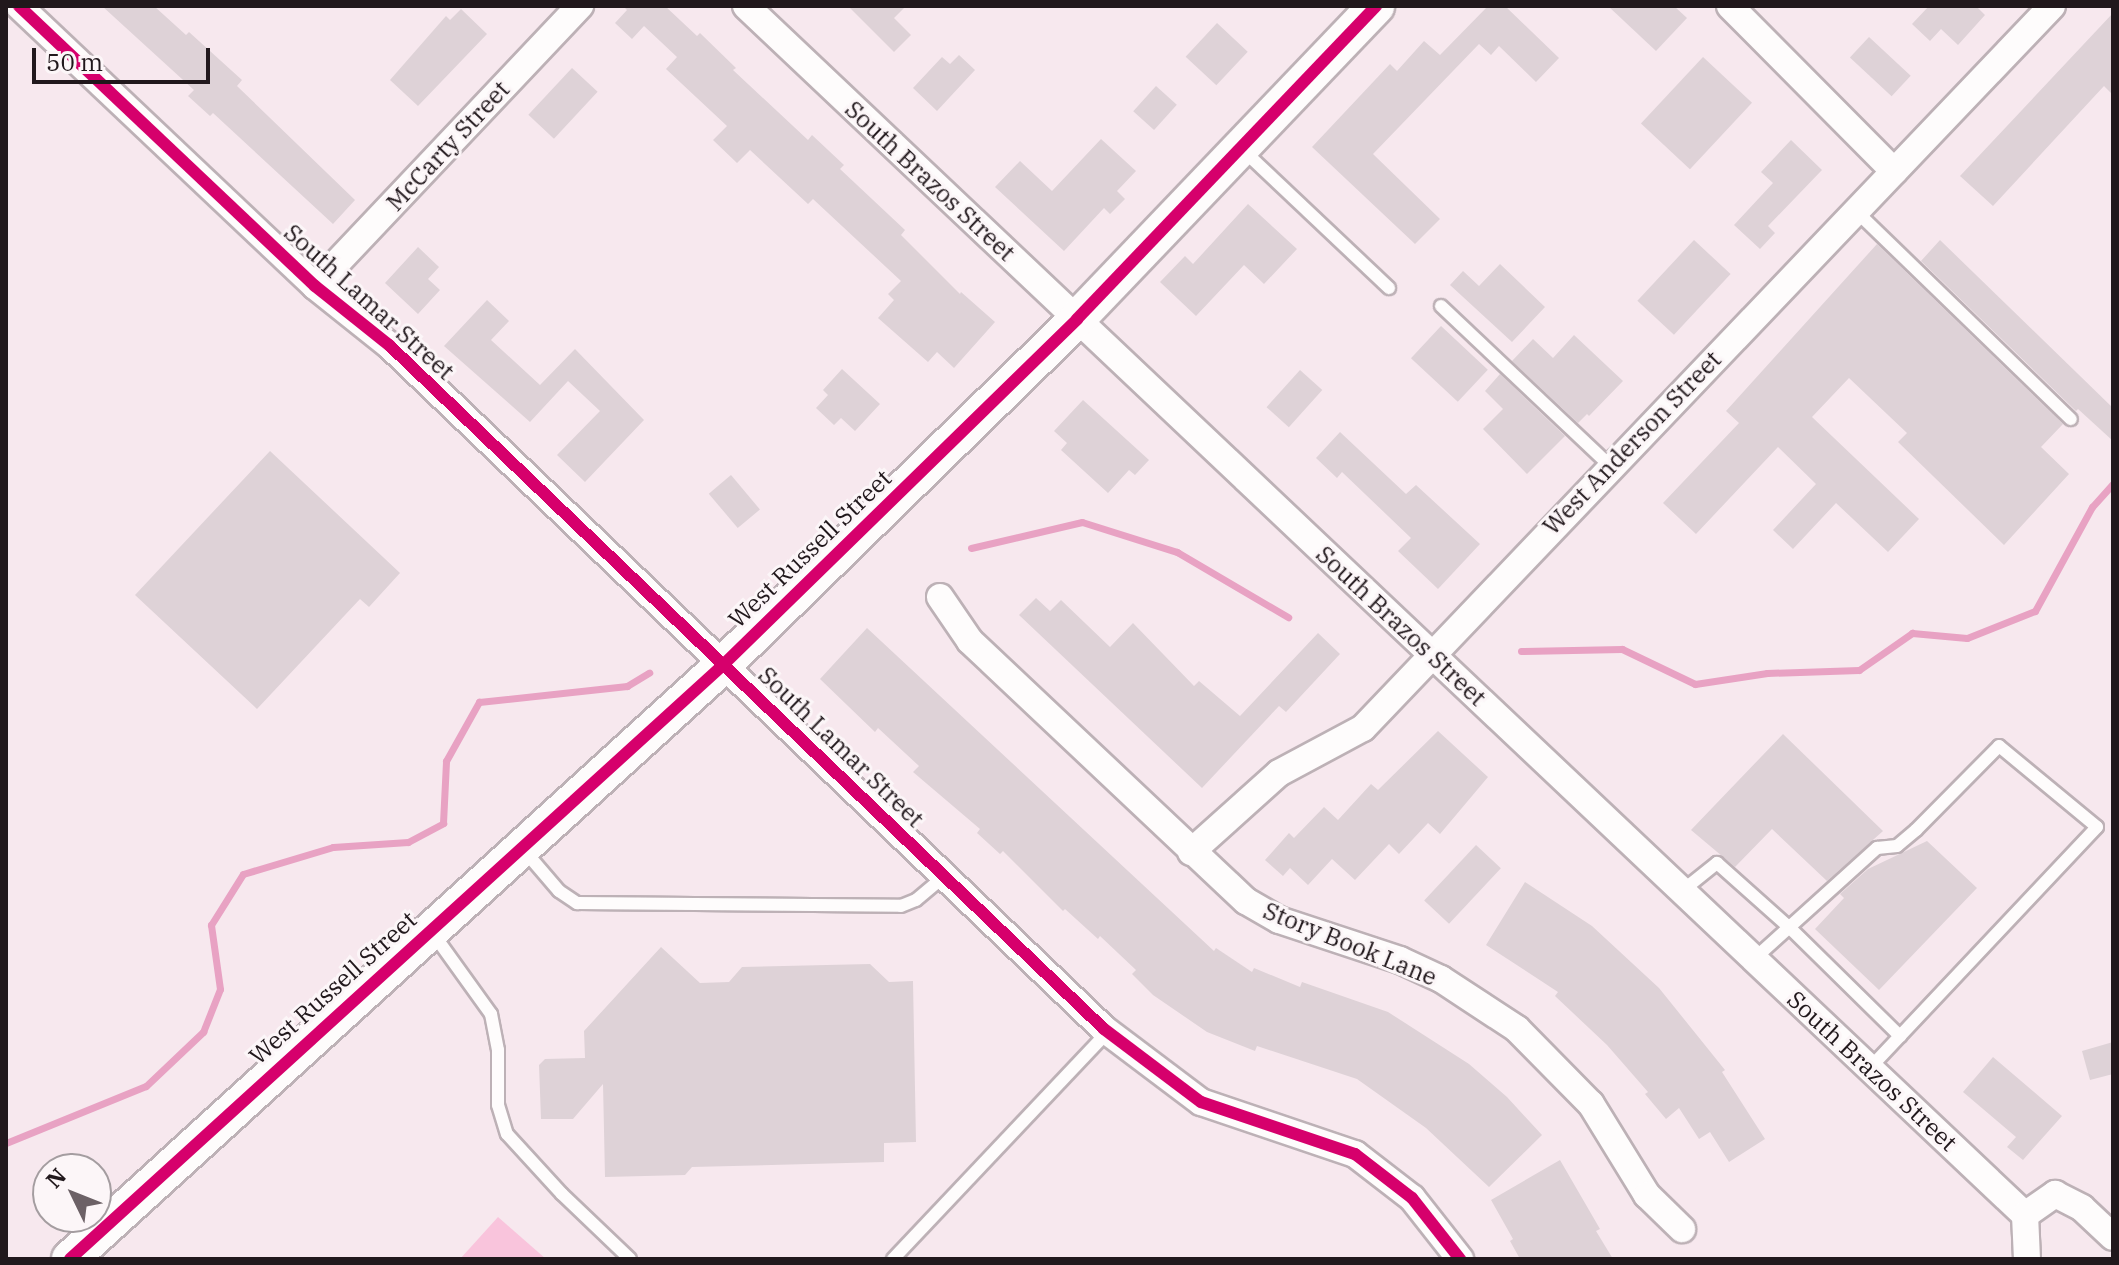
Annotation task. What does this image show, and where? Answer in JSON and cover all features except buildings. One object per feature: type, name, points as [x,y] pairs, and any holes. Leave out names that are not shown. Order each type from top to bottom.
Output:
[{"type":"street","name":"South Lamar Street","points":[[19,6],[315,286],[389,345],[1108,1032],[1201,1102],[1355,1154],[1412,1198],[1460,1259]]},
{"type":"street","name":"McCarty Street","points":[[315,286],[580,6]]},
{"type":"street","name":"South Brazos Street","points":[[746,6],[2025,1215]]},
{"type":"street","name":"West Russell Street","points":[[70,1259],[723,665],[1077,319],[1376,6]]},
{"type":"street","points":[[1730,6],[1894,171]]},
{"type":"street","name":"West Anderson Street","points":[[1191,852],[1279,773],[1363,728],[1430,653],[2052,6]]},
{"type":"street","name":"Story Book Lane","points":[[940,597],[970,641],[1246,901],[1279,920],[1400,960],[1441,979],[1517,1029],[1591,1104],[1647,1195],[1682,1229]]},
{"type":"street","points":[[2027,1259],[2025,1215],[2055,1194],[2082,1208],[2113,1237]]},
{"type":"lane","points":[[1240,148],[1389,288]]},
{"type":"lane","points":[[1856,211],[2071,419]]},
{"type":"lane","points":[[1441,306],[1610,466]]},
{"type":"lane","points":[[1754,959],[1791,929],[1877,848],[1897,846],[1916,830],[1999,746],[2097,827],[1870,1068]]},
{"type":"lane","points":[[521,847],[559,891],[577,903],[901,906],[916,900],[943,877]]},
{"type":"lane","points":[[1682,891],[1717,863],[1791,929],[1900,1036]]},
{"type":"lane","points":[[430,930],[491,1014],[498,1050],[498,1105],[507,1134],[562,1194],[630,1259]]},
{"type":"lane","points":[[893,1259],[1108,1032]]},
{"type":"shaded area","points":[[498,1217],[546,1259],[460,1259]]},
{"type":"waterway","points":[[1521,651],[1622,649],[1695,684],[1767,673],[1859,670],[1912,633],[1967,638],[2035,611],[2092,507],[2113,484]]},
{"type":"waterway","points":[[971,548],[1082,522],[1177,552],[1288,617]]},
{"type":"waterway","points":[[6,1143],[146,1086],[203,1032],[220,989],[211,925],[243,874],[333,847],[408,842],[443,823],[446,761],[479,702],[627,686],[649,673]]},
{"type":"cycle path","points":[[19,6],[315,286],[389,345],[1104,1029],[1201,1102],[1355,1154],[1412,1198],[1460,1259]]},
{"type":"cycle path","points":[[70,1259],[723,665],[1077,319],[1376,6]]}]
